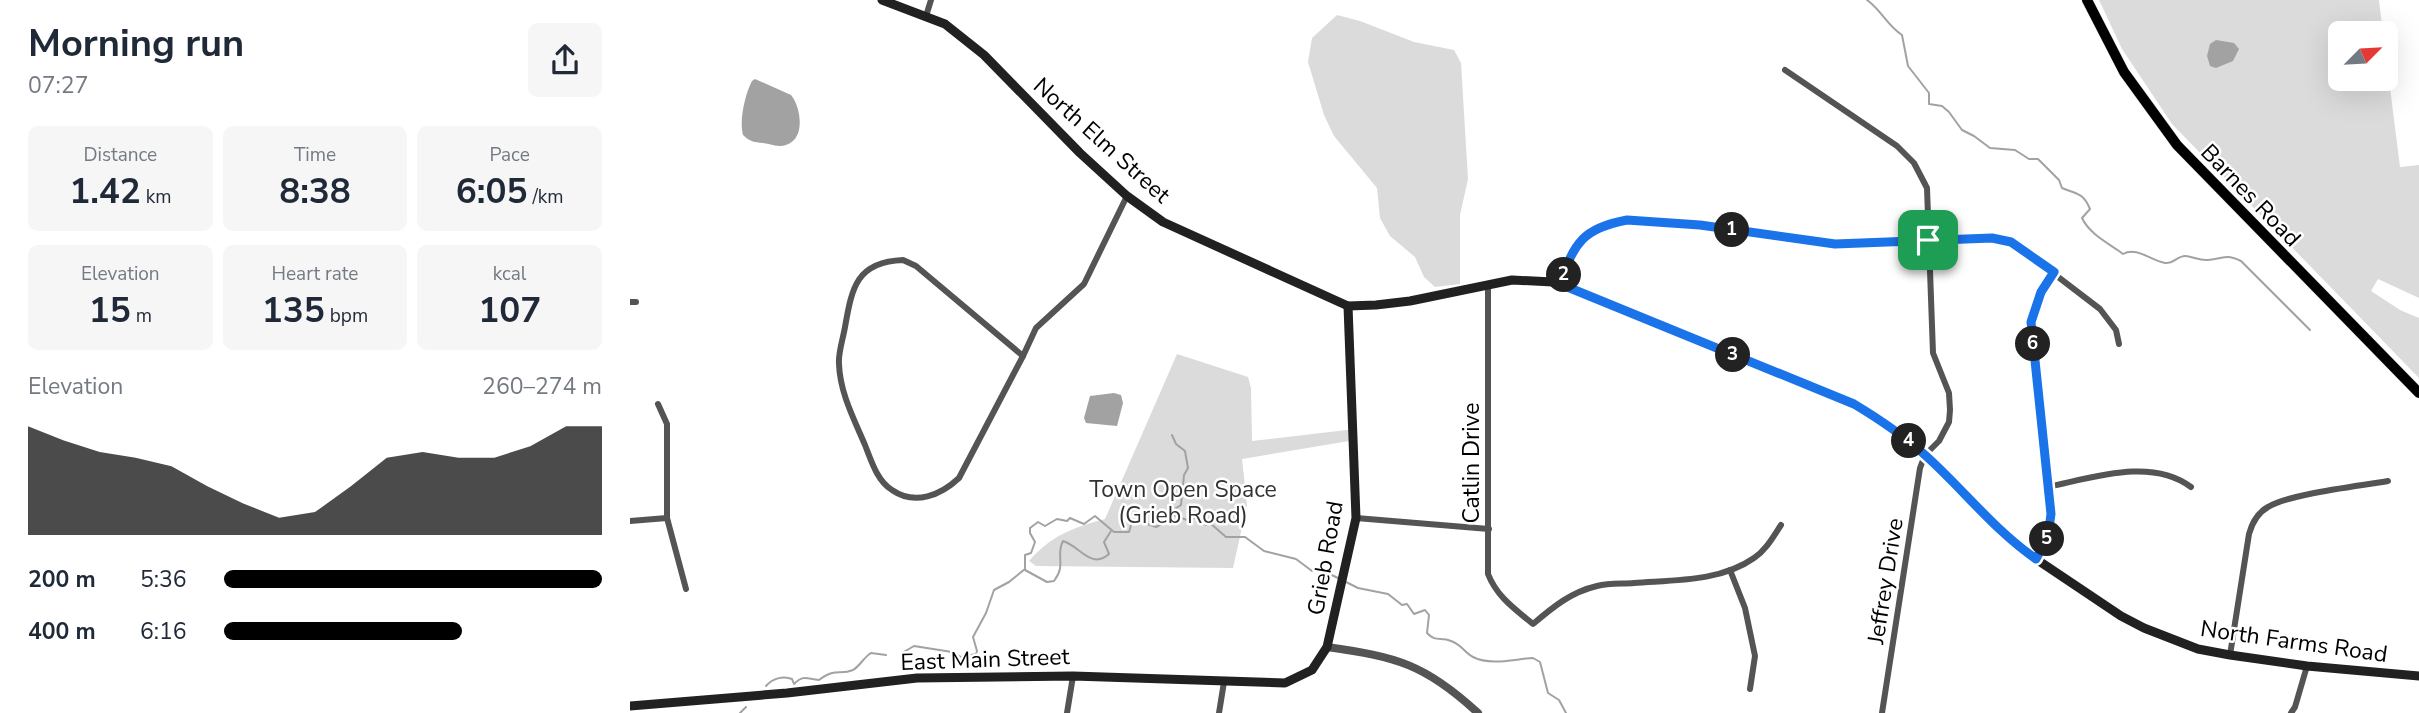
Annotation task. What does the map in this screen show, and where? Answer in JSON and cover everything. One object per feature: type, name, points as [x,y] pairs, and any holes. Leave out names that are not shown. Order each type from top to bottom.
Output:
[{"type":"main road","name":"North Elm Street","points":[[882,0],[945,23],[984,55],[1080,153],[1126,195],[1163,222],[1348,306]]},
{"type":"main road","name":"Barnes Road","points":[[2087,0],[2124,72],[2177,145],[2419,393]]},
{"type":"main road","name":"North Farms Road","points":[[1348,306],[1410,301],[1512,280],[1560,284],[1854,404],[1892,427],[1926,455],[2005,535],[2036,559],[2121,616],[2144,628],[2198,649],[2230,655],[2307,666],[2419,676]]},
{"type":"main road","name":"Grieb Road","points":[[1327,647],[1356,518],[1348,306]]},
{"type":"main road","name":"East Main Street","points":[[630,706],[787,693],[917,678],[1073,676],[1285,683],[1312,670],[1327,647]]},
{"type":"street","points":[[926,16],[932,0]]},
{"type":"street","points":[[1786,70],[1897,146],[1914,163],[1927,188],[1933,353],[1949,393],[1950,410],[1949,422],[1939,441],[1926,455]]},
{"type":"street","points":[[1023,356],[916,266],[903,260],[886,261],[867,270],[855,283],[851,295],[839,363],[846,401],[876,471],[890,490],[909,498],[928,497],[946,490],[959,478],[1023,356],[1036,328],[1084,284],[1126,195]]},
{"type":"street","points":[[1560,284],[1570,256],[1583,238],[1604,224],[1627,220],[1700,225],[1835,244],[1992,238],[2011,242],[2054,272],[2099,309],[2116,330],[2119,344]]},
{"type":"street","points":[[2036,559],[2048,536],[2051,514],[2031,322],[2041,292],[2054,272]]},
{"type":"street","name":"Catlin Drive","points":[[1488,285],[1488,574],[1493,587],[1504,600],[1533,624],[1556,604],[1599,585],[1684,580],[1730,570]]},
{"type":"street","points":[[658,404],[667,425],[667,518],[686,589]]},
{"type":"street","name":"Jeffrey Drive","points":[[1882,713],[1920,468],[1926,455]]},
{"type":"street","points":[[2047,487],[2131,471],[2178,478],[2191,487]]},
{"type":"street","points":[[2230,655],[2249,534],[2251,525],[2259,515],[2268,507],[2289,500],[2388,481]]},
{"type":"street","points":[[630,521],[667,518]]},
{"type":"street","points":[[1356,518],[1489,529]]},
{"type":"street","points":[[1749,689],[1755,656],[1745,608],[1730,570],[1754,558],[1768,545],[1781,525]]},
{"type":"street","name":"Grieb Road","points":[[1327,647],[1374,653],[1403,661],[1447,686],[1478,713]]},
{"type":"street","points":[[2291,713],[2307,666]]},
{"type":"street","points":[[1067,713],[1073,676]]},
{"type":"street","points":[[1219,713],[1224,682]]},
{"type":"green space","points":[[2099,0],[2379,0],[2382,21],[2328,21],[2328,91],[2390,91],[2400,167],[2419,165],[2419,298],[2378,279],[2371,291],[2400,310],[2419,318],[2419,378],[2172,124],[2122,49]]},
{"type":"green space","points":[[1337,15],[1414,42],[1454,50],[1461,63],[1468,179],[1460,215],[1460,284],[1435,287],[1424,277],[1415,257],[1390,236],[1380,218],[1377,188],[1334,136],[1324,115],[1308,62],[1312,38]]},
{"type":"green space","name":"Town Open Space (Grieb Road)","points":[[1177,354],[1248,377],[1251,388],[1252,441],[1355,429],[1355,440],[1242,459],[1247,505],[1233,568],[1036,566],[1029,561],[1054,539],[1073,529],[1105,519]]},
{"type":"shaded area","points":[[2216,40],[2234,43],[2239,49],[2233,61],[2216,68],[2210,66],[2207,56],[2210,44]]},
{"type":"shaded area","points":[[755,79],[791,95],[794,100],[800,122],[797,136],[792,142],[778,146],[752,141],[743,135],[743,108],[749,86]]},
{"type":"shaded area","points":[[1114,393],[1121,395],[1123,403],[1117,426],[1086,423],[1084,418],[1090,396]]},
{"type":"waterway","points":[[1867,0],[1902,35],[1908,66],[1929,93],[1929,104],[1942,106],[1962,130],[1990,148],[2015,150],[2029,159],[2038,159],[2059,180],[2062,188],[2085,199],[2090,209],[2082,218],[2098,237],[2123,254],[2139,253],[2165,263],[2183,256],[2205,260],[2228,257],[2241,261],[2310,330]]},
{"type":"waterway","points":[[1170,512],[1181,505],[1184,475],[1188,468],[1185,451],[1176,444],[1172,435]]},
{"type":"waterway","points":[[902,653],[914,646],[952,652],[961,657],[976,654],[973,637],[994,590],[1025,569],[1025,555],[1031,553],[1035,542],[1030,528],[1038,522],[1045,526],[1057,519],[1067,521],[1070,518],[1084,524],[1095,516],[1114,532],[1129,532],[1132,522],[1139,521],[1156,527],[1162,524],[1163,516],[1168,513],[1187,520],[1194,518],[1206,525],[1210,523],[1226,537],[1245,537],[1264,551],[1296,559],[1312,571],[1319,569],[1338,578]]},
{"type":"waterway","points":[[1025,570],[1047,582],[1054,581],[1060,570],[1063,541],[1091,558],[1103,558],[1109,554],[1104,542],[1111,531]]},
{"type":"waterway","points":[[1346,582],[1358,588],[1388,594],[1402,605],[1407,604],[1414,614],[1425,610],[1429,615],[1427,633],[1433,638],[1454,642],[1480,660],[1495,662],[1533,658],[1540,662],[1548,693],[1559,700],[1566,713]]},
{"type":"waterway","points":[[766,686],[781,678],[792,679],[794,684],[803,678],[819,680],[830,674],[853,670],[871,653],[886,655]]},
{"type":"waterway","points":[[740,713],[746,707]]},
{"type":"route","points":[[1627,220],[1700,225],[1835,244],[1928,240],[1992,238],[2011,242],[2054,272],[2041,292],[2031,322],[2051,514],[2048,536],[2036,559],[2005,535],[1926,455],[1892,427],[1854,404],[1560,284],[1570,256],[1583,238],[1604,224],[1627,220]]}]
